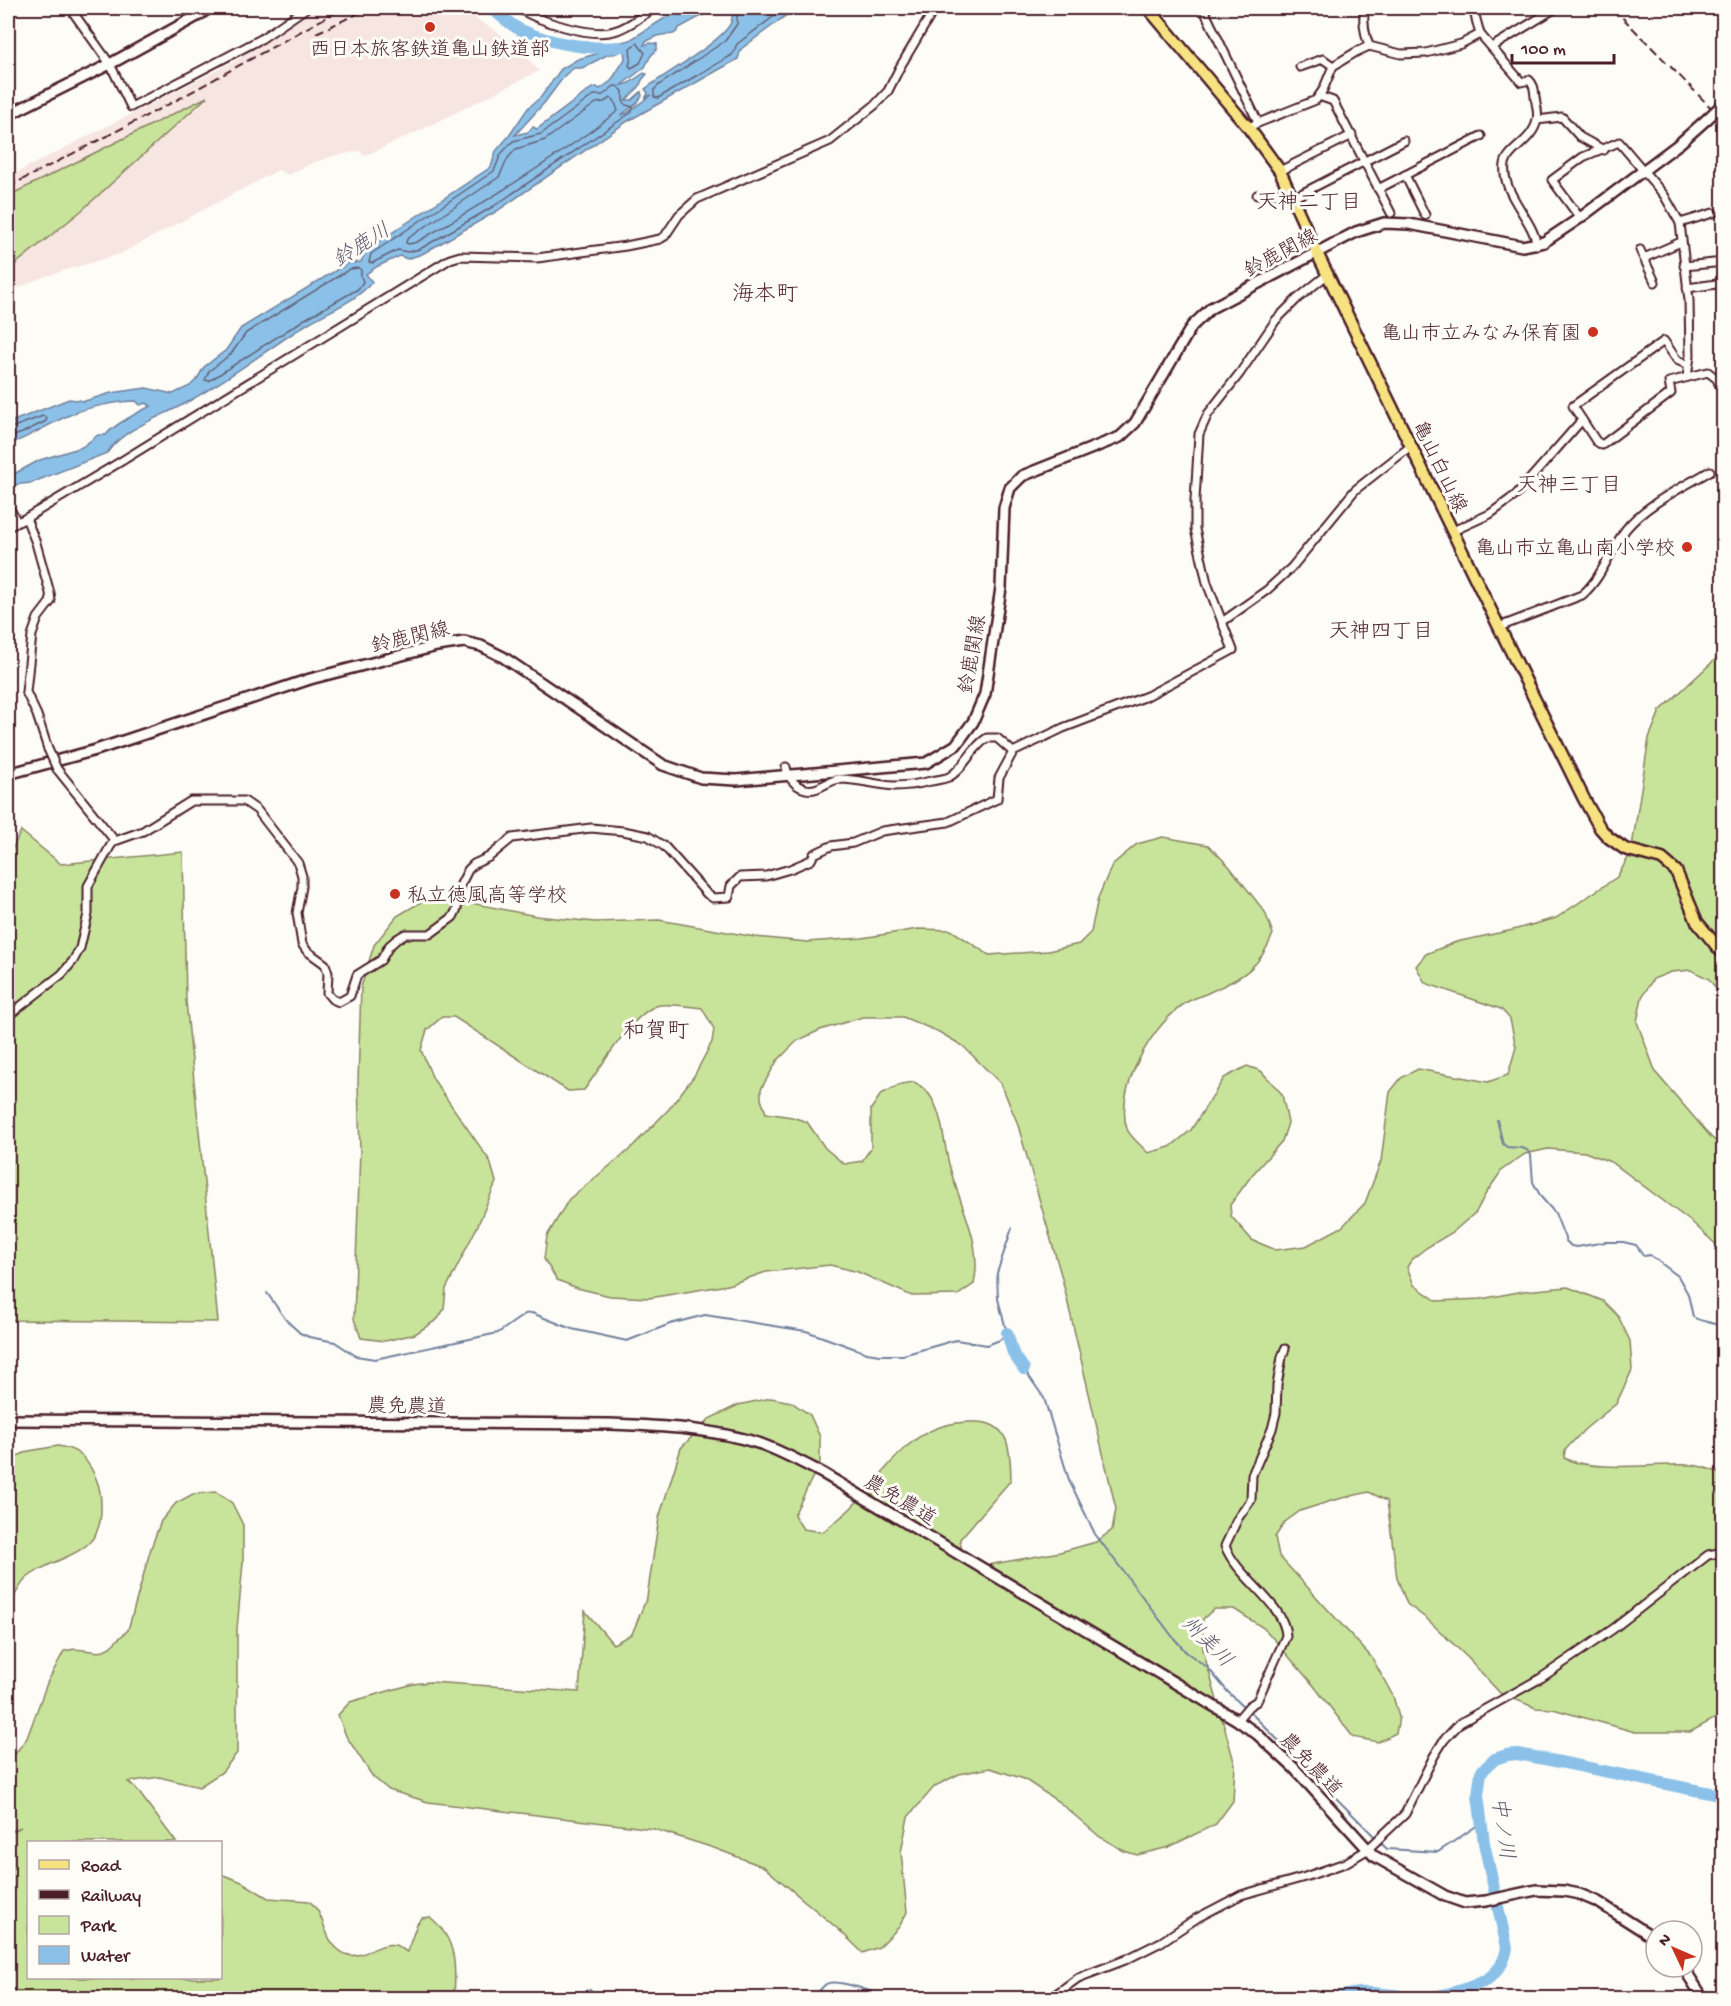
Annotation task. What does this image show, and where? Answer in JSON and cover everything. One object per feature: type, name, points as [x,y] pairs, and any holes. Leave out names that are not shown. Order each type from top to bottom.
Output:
[{"type":"main road","points":[[8,115],[110,64],[209,8]]},
{"type":"main road","name":"亀山白山線","points":[[1149,8],[1253,125],[1280,171],[1317,253],[1499,627],[1600,828],[1625,849],[1662,859],[1676,871],[1688,895],[1697,922],[1724,955]]},
{"type":"main road","points":[[1537,245],[1580,218],[1680,143],[1724,103]]},
{"type":"main road","name":"鈴鹿関線","points":[[8,774],[96,750],[310,679],[437,646],[464,642],[481,646],[503,657],[663,765],[701,778],[736,780],[787,771],[926,763],[956,745],[973,722],[985,694],[1001,588],[1004,508],[1010,489],[1022,476],[1120,437],[1135,423],[1192,326],[1211,308],[1366,228],[1391,223],[1409,224],[1521,246],[1537,245]]},
{"type":"main road","name":"農免農道","points":[[8,1420],[609,1424],[671,1427],[722,1434],[761,1444],[824,1474],[1237,1720],[1257,1734],[1294,1768],[1370,1847],[1374,1856],[1455,1901],[1464,1903],[1486,1901],[1516,1894],[1551,1890],[1579,1894],[1598,1902],[1644,1931]]},
{"type":"main road","points":[[1691,1979],[1703,1998]]},
{"type":"street","points":[[70,8],[110,64],[130,106],[261,39],[306,8]]},
{"type":"street","points":[[518,8],[554,23],[597,33],[615,31],[655,8]]},
{"type":"street","points":[[8,527],[16,518],[26,518],[450,259],[460,256],[537,258],[660,239],[665,236],[679,215],[697,199],[830,141],[875,105],[888,91],[935,8]]},
{"type":"street","points":[[1203,8],[1253,125],[1312,102],[1319,96],[1333,66],[1346,56],[1369,46],[1401,54],[1426,53],[1454,47],[1480,34]]},
{"type":"street","points":[[1368,8],[1364,11],[1364,17],[1369,46]]},
{"type":"street","points":[[1473,8],[1480,34],[1521,82],[1529,80],[1533,84],[1538,120],[1530,136],[1507,158],[1505,165],[1510,191],[1534,233],[1537,245]]},
{"type":"street","points":[[1492,47],[1556,8]]},
{"type":"street","points":[[1300,67],[1323,59],[1333,66]]},
{"type":"street","points":[[1319,96],[1333,101],[1391,213]]},
{"type":"street","points":[[1538,120],[1562,117],[1580,137],[1604,150]]},
{"type":"street","points":[[1280,171],[1352,135]]},
{"type":"street","points":[[1378,189],[1481,136]]},
{"type":"street","points":[[1257,195],[1292,195],[1404,141]]},
{"type":"street","points":[[1580,218],[1552,180],[1583,157],[1619,142],[1664,195],[1680,222],[1690,324],[1687,377]]},
{"type":"street","points":[[1405,175],[1425,215]]},
{"type":"street","points":[[1680,222],[1713,213]]},
{"type":"street","points":[[1644,258],[1681,242]]},
{"type":"street","points":[[1640,250],[1655,282]]},
{"type":"street","points":[[1684,266],[1724,262]]},
{"type":"street","points":[[8,1016],[62,974],[74,961],[80,948],[88,915],[88,886],[115,841],[143,831],[191,801],[244,801],[249,803],[298,863],[303,880],[297,913],[302,944],[307,951],[325,964],[328,973],[327,993],[339,1002],[350,996],[357,975],[381,960],[387,949],[398,939],[405,934],[435,932],[453,917],[457,909],[460,886],[468,870],[489,857],[512,838],[591,828],[648,836],[665,847],[707,894],[713,898],[729,897],[731,886],[740,877],[766,876],[790,869],[811,860],[814,854],[831,846],[853,843],[882,831],[948,822],[990,803],[997,799],[999,778],[1013,752],[1063,728],[1147,696],[1233,650],[1207,583],[1195,529],[1197,528],[1195,500],[1200,430],[1208,414],[1240,373],[1276,320],[1311,286],[1328,274]]},
{"type":"street","points":[[1687,288],[1724,283]]},
{"type":"street","points":[[1689,365],[1677,360],[1664,341],[1573,406],[1596,441],[1602,445],[1671,393],[1669,382],[1708,372],[1717,379],[1720,386]]},
{"type":"street","points":[[1453,531],[1490,514],[1516,495],[1582,420]]},
{"type":"street","points":[[1221,622],[1267,590],[1292,567],[1355,490],[1411,446]]},
{"type":"street","points":[[1499,627],[1582,595],[1591,587],[1621,536],[1632,522],[1670,495],[1710,471]]},
{"type":"street","points":[[8,506],[16,518]]},
{"type":"street","points":[[26,518],[36,543],[51,601],[38,618],[32,635],[26,692],[57,769],[115,841]]},
{"type":"street","points":[[787,771],[801,788],[808,790],[816,789],[828,781],[835,780],[861,779],[891,785],[917,784],[948,777],[961,767],[970,754],[987,738],[1001,741],[1013,752]]},
{"type":"street","points":[[1237,1720],[1262,1693],[1286,1636],[1281,1614],[1243,1576],[1229,1557],[1225,1546],[1238,1518],[1251,1500],[1252,1475],[1272,1429],[1276,1413],[1277,1385],[1285,1349]]},
{"type":"street","points":[[1043,1998],[1056,1994],[1078,1978],[1125,1960],[1151,1947],[1197,1918],[1241,1895],[1345,1863],[1370,1847],[1405,1814],[1434,1756],[1444,1740],[1460,1723],[1541,1678],[1613,1629],[1708,1555],[1724,1552]]},
{"type":"shaded area","points":[[312,8],[466,8],[478,20],[513,42],[539,71],[364,156],[360,151],[333,156],[289,175],[278,170],[120,254],[43,277],[8,292],[8,270],[81,211],[205,98],[8,196],[8,177],[235,61]]},
{"type":"green space","points":[[207,97],[81,211],[8,270],[8,196]]},
{"type":"green space","points":[[1723,652],[1723,998],[1709,979],[1691,970],[1671,972],[1653,979],[1642,997],[1637,1022],[1656,1073],[1723,1148],[1723,1251],[1694,1224],[1613,1163],[1585,1152],[1548,1149],[1525,1154],[1502,1170],[1476,1212],[1453,1232],[1412,1259],[1407,1267],[1414,1285],[1437,1301],[1481,1299],[1524,1291],[1568,1287],[1603,1301],[1618,1316],[1630,1341],[1632,1370],[1616,1404],[1585,1429],[1565,1450],[1564,1458],[1577,1463],[1609,1466],[1692,1465],[1723,1474],[1724,1709],[1716,1718],[1690,1732],[1635,1732],[1553,1709],[1536,1708],[1500,1693],[1468,1658],[1427,1619],[1407,1604],[1397,1578],[1387,1501],[1369,1492],[1300,1511],[1285,1522],[1275,1537],[1279,1556],[1372,1658],[1393,1696],[1399,1717],[1396,1733],[1378,1742],[1353,1737],[1314,1686],[1265,1629],[1234,1609],[1214,1609],[1203,1619],[1203,1650],[1235,1765],[1233,1801],[1216,1824],[1169,1847],[1137,1855],[1124,1851],[1100,1837],[1059,1802],[1024,1779],[990,1768],[959,1774],[935,1786],[908,1817],[901,1852],[907,1912],[899,1927],[879,1947],[863,1953],[764,1867],[714,1848],[654,1829],[428,1802],[389,1790],[373,1777],[346,1736],[338,1715],[350,1702],[413,1684],[430,1682],[579,1692],[585,1611],[613,1644],[632,1634],[647,1597],[659,1518],[681,1448],[709,1419],[738,1405],[771,1398],[791,1402],[810,1415],[820,1437],[820,1462],[794,1515],[803,1529],[823,1532],[851,1508],[904,1449],[919,1437],[954,1423],[977,1422],[997,1428],[1003,1434],[1009,1451],[1011,1480],[960,1539],[962,1552],[982,1566],[1060,1552],[1096,1542],[1112,1530],[1116,1509],[1062,1278],[1017,1122],[1001,1084],[963,1046],[939,1032],[903,1017],[863,1017],[820,1030],[797,1041],[777,1061],[761,1089],[761,1099],[766,1113],[807,1122],[825,1148],[844,1164],[862,1161],[871,1148],[871,1109],[881,1094],[901,1084],[914,1082],[926,1090],[938,1111],[950,1168],[973,1239],[976,1269],[974,1284],[958,1295],[912,1296],[858,1272],[830,1265],[766,1272],[728,1285],[649,1298],[610,1296],[577,1288],[557,1280],[544,1259],[547,1236],[569,1199],[628,1151],[669,1109],[694,1076],[712,1042],[714,1029],[702,1008],[656,1006],[646,1011],[627,1031],[584,1090],[568,1091],[454,1017],[442,1017],[427,1030],[421,1050],[433,1079],[490,1161],[496,1182],[478,1225],[446,1289],[444,1309],[438,1319],[415,1334],[385,1341],[361,1338],[354,1319],[360,1151],[358,1082],[361,987],[374,945],[397,916],[421,902],[457,900],[536,916],[595,922],[659,920],[755,937],[807,942],[862,938],[918,929],[951,930],[989,955],[1048,951],[1079,944],[1091,932],[1098,898],[1112,865],[1137,844],[1163,837],[1208,845],[1229,866],[1265,912],[1273,934],[1262,955],[1250,970],[1233,981],[1187,1002],[1161,1025],[1139,1058],[1131,1077],[1124,1113],[1127,1129],[1148,1153],[1170,1147],[1191,1130],[1224,1078],[1247,1066],[1261,1071],[1282,1094],[1288,1123],[1282,1141],[1252,1175],[1230,1205],[1231,1216],[1252,1240],[1276,1250],[1306,1246],[1342,1227],[1365,1203],[1381,1161],[1390,1092],[1401,1078],[1418,1069],[1488,1082],[1508,1075],[1516,1047],[1510,1019],[1501,1009],[1425,983],[1416,966],[1426,954],[1456,942],[1556,918],[1617,877],[1631,853],[1649,738],[1660,711]]},
{"type":"green space","points":[[21,831],[61,864],[183,852],[186,1001],[218,1322],[8,1320],[8,858]]},
{"type":"green space","points":[[58,1446],[71,1449],[81,1455],[95,1476],[101,1498],[99,1527],[85,1547],[38,1570],[27,1578],[8,1609],[8,1460],[29,1451]]},
{"type":"green space","points":[[216,1492],[232,1503],[243,1525],[243,1563],[237,1629],[237,1753],[222,1772],[199,1787],[159,1777],[128,1782],[135,1787],[175,1841],[27,1841],[27,1979],[222,1979],[222,1874],[242,1882],[268,1898],[309,1901],[319,1913],[332,1942],[345,1954],[358,1955],[389,1945],[407,1952],[417,1924],[422,1918],[430,1917],[445,1934],[453,1954],[454,1998],[8,1998],[8,1834],[21,1827],[8,1833],[8,1754],[15,1754],[27,1738],[47,1683],[64,1651],[75,1649],[100,1652],[110,1647],[128,1630],[161,1521],[176,1503],[193,1494]]},
{"type":"water","points":[[681,8],[716,8],[679,28],[673,34],[661,35],[646,41],[644,45],[657,44],[657,49],[645,67],[620,86],[644,73],[647,74],[639,87],[626,100],[632,100],[641,92],[642,96],[637,103],[621,115],[651,95],[646,97],[648,93],[645,89],[718,38],[731,22],[731,8],[796,8],[741,49],[738,59],[628,121],[497,211],[422,254],[407,259],[400,256],[378,266],[366,274],[372,282],[358,295],[307,324],[200,395],[132,430],[114,444],[107,453],[31,483],[12,485],[8,488],[8,477],[40,460],[82,447],[98,435],[106,435],[120,423],[151,406],[146,403],[140,405],[136,401],[129,401],[86,409],[8,445],[8,423],[69,399],[85,401],[111,393],[146,388],[173,394],[190,386],[204,367],[226,350],[241,328],[348,263],[361,262],[366,250],[491,167],[496,151],[561,69],[578,59],[596,54],[610,45],[630,40]],"holes":[[[624,50],[625,59],[611,81],[600,89],[592,88],[537,129],[533,127],[528,132],[515,135],[545,102],[565,75],[574,68],[582,68],[609,54]]]},
{"type":"waterway","points":[[491,8],[517,28],[544,39],[582,46],[619,47]]},
{"type":"waterway","points":[[1497,1120],[1503,1144],[1507,1147],[1522,1148],[1531,1155],[1533,1182],[1541,1197],[1555,1213],[1566,1241],[1571,1246],[1605,1242],[1636,1245],[1644,1256],[1650,1255],[1678,1276],[1688,1294],[1693,1317],[1724,1328]]},
{"type":"waterway","points":[[267,1293],[286,1320],[300,1333],[335,1342],[356,1356],[375,1359],[498,1333],[525,1314],[532,1313],[572,1329],[627,1341],[670,1324],[705,1315],[806,1331],[867,1353],[903,1355],[956,1340],[987,1345],[1000,1340],[1007,1333],[998,1299],[997,1273],[1012,1228]]},
{"type":"waterway","name":"州美川","points":[[1007,1333],[1013,1353],[1024,1369]]},
{"type":"waterway","name":"州美川","points":[[1024,1369],[1044,1398],[1069,1480],[1095,1534],[1172,1636],[1186,1652],[1207,1667],[1244,1707]]},
{"type":"waterway","name":"州美川","points":[[1249,1711],[1387,1849],[1438,1852],[1481,1823]]},
{"type":"waterway","name":"中ノ川","points":[[1337,1998],[1359,1993],[1415,1998],[1438,1996],[1483,1982],[1501,1966],[1507,1948],[1484,1843],[1478,1795],[1481,1772],[1495,1759],[1517,1754],[1724,1796]]},
{"type":"waterway","points":[[813,1998],[826,1984],[831,1983],[855,1987],[885,1998]]},
{"type":"waterway","points":[[581,1998],[584,1992],[590,1990],[609,1998]]},
{"type":"railway","points":[[8,187],[175,101],[343,8]]},
{"type":"railway","points":[[316,33],[370,8]]},
{"type":"railway","points":[[1613,8],[1724,121]]},
{"type":"place","name":"西日本旅客鉄道亀山鉄道部","points":[[430,27]]},
{"type":"place","name":"亀山市立みなみ保育園","points":[[1593,332]]},
{"type":"place","name":"亀山市立亀山南小学校","points":[[1687,547]]},
{"type":"place","name":"私立徳風高等学校","points":[[395,894]]},
{"type":"district","name":"天神二丁目","points":[[1309,201]]},
{"type":"district","name":"海本町","points":[[765,292]]},
{"type":"district","name":"天神三丁目","points":[[1569,484]]},
{"type":"district","name":"天神四丁目","points":[[1381,630]]},
{"type":"district","name":"和賀町","points":[[656,1029]]},
{"type":"water label","name":"鈴鹿川","points":[[361,244]]}]
